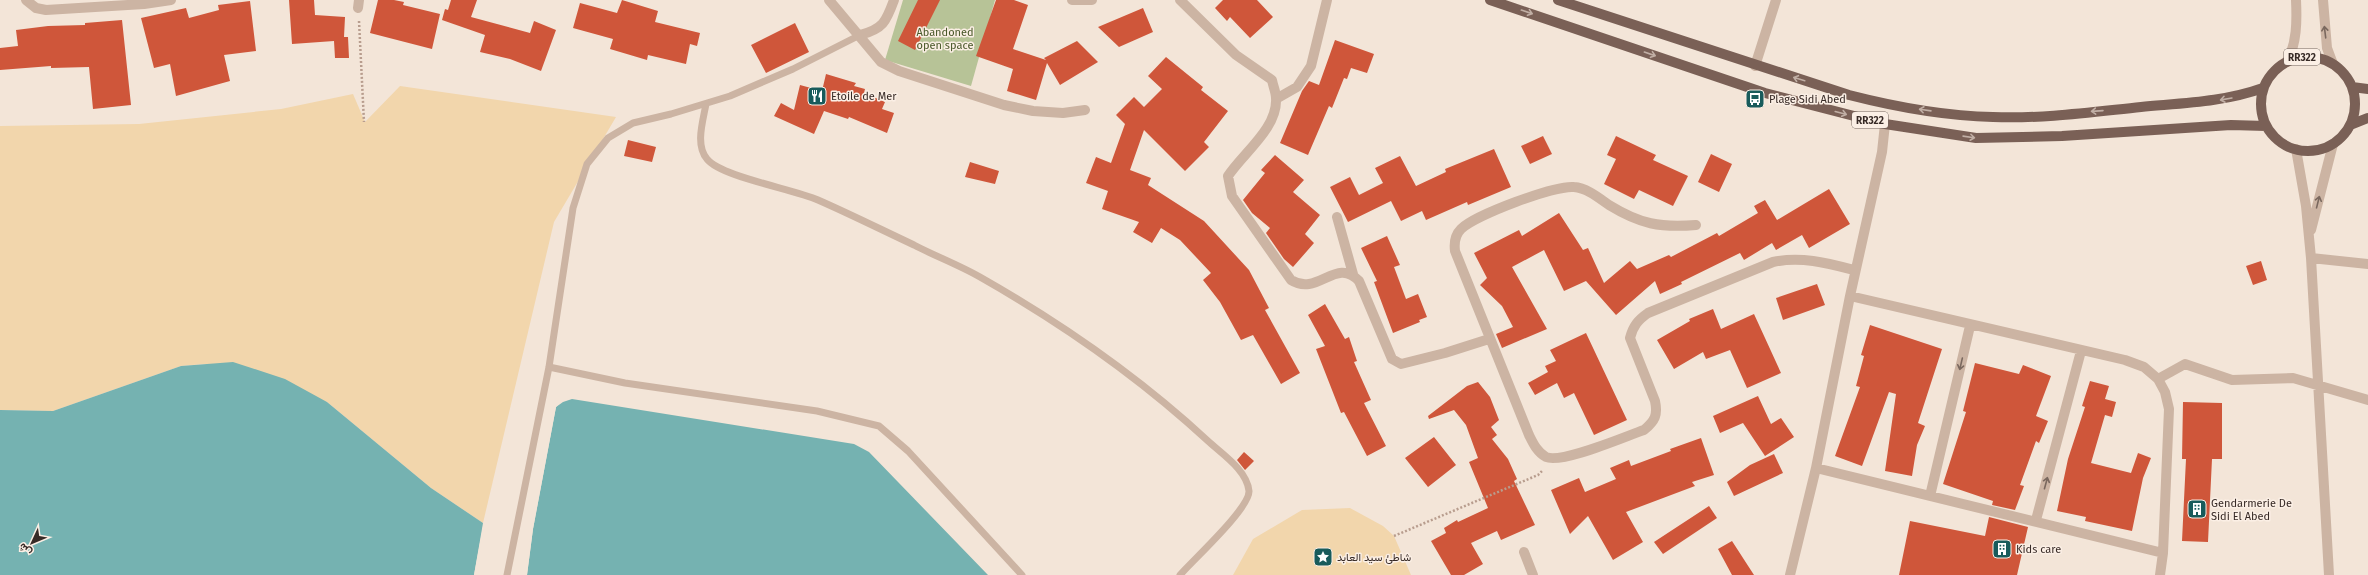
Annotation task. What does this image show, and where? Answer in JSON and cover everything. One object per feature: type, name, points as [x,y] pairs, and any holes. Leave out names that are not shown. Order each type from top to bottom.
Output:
[{"type":"main road","name":"RR322","points":[[1490,0],[1765,93],[1885,124],[1976,138],[2062,136],[2231,125],[2266,126]]},
{"type":"main road","name":"RR322","points":[[1558,0],[1755,66],[1888,105],[1993,117],[2109,110],[2222,100],[2263,88]]},
{"type":"main road","name":"RR322","points":[[2306,56],[2320,58],[2333,64],[2348,78],[2352,87],[2355,106],[2350,126],[2343,136],[2333,144],[2321,149],[2296,149],[2284,144],[2274,136],[2266,126],[2262,114],[2261,101],[2263,88],[2270,76],[2287,62],[2306,56]]},
{"type":"main road","points":[[2352,87],[2368,89]]},
{"type":"main road","name":"RR322","points":[[2350,126],[2368,118]]},
{"type":"street","points":[[26,0],[36,8],[46,10],[171,0]]},
{"type":"street","points":[[829,0],[860,35],[866,47],[881,62],[899,71],[1004,105],[1033,111],[1063,113],[1085,110]]},
{"type":"street","points":[[860,35],[876,31],[885,22],[894,0]]},
{"type":"street","points":[[1072,0],[1092,0]]},
{"type":"street","points":[[1180,0],[1236,55],[1272,80],[1276,99],[1274,113],[1266,129],[1228,176],[1228,186],[1232,196],[1290,280],[1298,285],[1307,285],[1338,273],[1346,272],[1353,274]]},
{"type":"street","points":[[1276,99],[1297,87],[1311,66],[1327,0]]},
{"type":"street","points":[[1755,66],[1776,0]]},
{"type":"street","points":[[2287,62],[2292,52],[2296,30],[2296,0]]},
{"type":"street","points":[[2323,0],[2327,48],[2333,64]]},
{"type":"street","points":[[1790,575],[1816,468],[1854,270],[1882,152],[1885,124]]},
{"type":"street","points":[[2309,240],[2333,144]]},
{"type":"street","points":[[2296,149],[2304,193],[2311,258],[2329,575]]},
{"type":"street","points":[[1696,225],[1672,227],[1654,226],[1629,216],[1583,188],[1566,186],[1553,188],[1467,224],[1458,233],[1454,244],[1489,338],[1529,435],[1536,448],[1546,456],[1558,459],[1572,455],[1644,430],[1656,418],[1656,401],[1630,338],[1632,328],[1648,313],[1773,262],[1789,259],[1822,262],[1854,270]]},
{"type":"street","points":[[1336,217],[1353,274],[1359,281],[1392,359],[1401,364],[1444,353],[1489,338]]},
{"type":"street","points":[[2311,258],[2368,264]]},
{"type":"street","points":[[1850,296],[1970,326],[2125,360],[2144,367],[2158,379],[2165,392],[2168,409],[2163,553],[2160,575]]},
{"type":"street","points":[[1930,496],[1970,326]]},
{"type":"street","points":[[2036,520],[2081,351]]},
{"type":"street","points":[[2158,379],[2185,364],[2232,380],[2282,377],[2293,378],[2368,400]]},
{"type":"street","points":[[1816,468],[2036,520],[2163,553]]},
{"type":"street","points":[[1524,552],[1533,575]]},
{"type":"lane","points":[[507,575],[549,368],[573,208],[587,164],[608,138],[633,123],[706,104],[793,69],[860,35]]},
{"type":"lane","points":[[706,104],[701,146],[707,160],[726,171],[815,199],[978,276],[1053,322],[1127,374],[1178,412],[1230,460],[1244,478],[1249,491],[1247,500],[1234,518],[1180,575]]},
{"type":"lane","points":[[549,368],[625,383],[817,411],[879,426],[908,451],[1022,575]]},
{"type":"path","points":[[359,4],[364,122]]},
{"type":"path","points":[[1394,536],[1538,475],[1552,458]]},
{"type":"green space","name":"Abandoned open space","points":[[903,0],[995,0],[971,86],[885,60]]},
{"type":"sand","points":[[400,86],[616,117],[554,222],[483,523],[431,488],[327,402],[205,364],[181,366],[53,411],[0,410],[0,126],[139,124],[281,109],[353,94],[365,122]]},
{"type":"sand","name":"شاطئ سيد العابد","points":[[1350,508],[1383,526],[1394,536],[1411,575],[1233,575],[1253,539],[1302,510]]},
{"type":"water","points":[[233,362],[285,379],[327,402],[431,488],[483,523],[474,575],[0,575],[0,410],[53,411],[181,366]]},
{"type":"water","points":[[572,399],[854,444],[869,452],[988,575],[527,575],[533,529],[556,407],[563,402]]},
{"type":"pier","points":[[563,399],[556,407],[533,529],[527,575],[525,575],[531,529],[554,406]]},
{"type":"pier","points":[[484,521],[485,524],[476,575],[474,575]]},
{"type":"building","points":[[289,0],[314,0],[315,15],[345,17],[344,37],[348,37],[349,58],[335,58],[334,41],[292,44]]},
{"type":"building","points":[[378,0],[394,0],[404,2],[403,5],[440,14],[432,49],[370,33]]},
{"type":"building","points":[[451,0],[477,0],[471,17],[530,33],[534,21],[556,30],[541,71],[510,59],[480,52],[485,35],[442,20],[445,9],[448,10]]},
{"type":"building","points":[[622,0],[658,11],[655,22],[700,33],[697,46],[690,44],[686,64],[648,55],[647,60],[610,49],[613,39],[573,28],[580,3],[617,13]]},
{"type":"building","points":[[918,0],[940,0],[915,50],[898,41]]},
{"type":"building","points":[[996,0],[1014,0],[1028,5],[1013,49],[1046,60],[1044,58],[1077,41],[1098,62],[1060,85],[1047,63],[1036,100],[1007,91],[1013,69],[976,56]]},
{"type":"building","points":[[1223,0],[1257,0],[1273,17],[1250,38],[1230,17],[1227,21],[1215,8]]},
{"type":"building","points":[[250,1],[256,51],[224,55],[230,81],[176,96],[170,64],[154,68],[141,18],[186,8],[189,18],[219,10],[218,5]]},
{"type":"building","points":[[1143,8],[1153,32],[1119,47],[1098,27]]},
{"type":"building","points":[[122,20],[131,105],[93,109],[89,67],[51,68],[51,66],[0,70],[0,48],[18,46],[16,30],[48,26],[85,25],[85,23]]},
{"type":"building","points":[[795,23],[809,52],[766,73],[751,45]]},
{"type":"building","points":[[1335,40],[1374,54],[1367,73],[1351,68],[1347,79],[1344,78],[1332,108],[1329,106],[1308,155],[1280,143],[1302,91],[1309,81],[1319,85]]},
{"type":"building","points":[[1166,57],[1203,87],[1201,90],[1228,111],[1204,142],[1209,147],[1185,171],[1144,130],[1130,170],[1151,178],[1148,185],[1204,221],[1249,270],[1269,308],[1265,310],[1300,373],[1281,384],[1253,335],[1241,340],[1220,302],[1203,280],[1211,273],[1180,240],[1161,228],[1152,243],[1133,232],[1139,222],[1102,209],[1108,191],[1086,183],[1096,157],[1111,163],[1125,124],[1116,115],[1134,97],[1144,107],[1162,89],[1148,76]]},
{"type":"building","points":[[826,74],[856,83],[854,86],[865,89],[864,93],[885,102],[882,109],[894,113],[887,133],[849,117],[848,119],[824,111],[814,134],[774,116],[781,103],[794,110],[800,85],[822,91]]},
{"type":"building","points":[[1543,136],[1552,154],[1530,164],[1521,146]]},
{"type":"building","points":[[1616,136],[1656,155],[1653,160],[1688,176],[1673,206],[1639,190],[1634,199],[1604,184],[1616,159],[1607,155]]},
{"type":"building","points":[[628,140],[656,147],[652,162],[624,156]]},
{"type":"building","points":[[1494,149],[1511,187],[1468,205],[1467,202],[1426,220],[1422,211],[1401,221],[1391,201],[1348,222],[1330,187],[1350,177],[1359,195],[1383,183],[1375,168],[1400,156],[1416,186],[1446,172],[1445,169]]},
{"type":"building","points":[[1711,154],[1732,164],[1719,192],[1698,182]]},
{"type":"building","points":[[1275,155],[1304,180],[1293,192],[1320,215],[1305,234],[1314,243],[1293,267],[1284,259],[1266,233],[1270,228],[1252,213],[1243,200],[1265,173],[1261,170]]},
{"type":"building","points":[[970,162],[999,171],[995,184],[965,177]]},
{"type":"building","points":[[1829,189],[1850,224],[1809,248],[1802,235],[1776,250],[1772,243],[1744,260],[1740,253],[1660,294],[1655,281],[1616,315],[1586,281],[1564,291],[1544,250],[1512,267],[1547,329],[1502,348],[1496,334],[1513,327],[1502,306],[1480,285],[1487,278],[1474,253],[1519,230],[1522,236],[1559,213],[1583,250],[1588,248],[1604,283],[1630,261],[1637,269],[1669,255],[1671,257],[1717,233],[1719,236],[1758,213],[1754,206],[1765,200],[1777,220]]},
{"type":"building","points":[[1387,236],[1400,265],[1394,267],[1406,299],[1418,294],[1427,317],[1419,320],[1420,322],[1393,333],[1374,282],[1377,281],[1361,248]]},
{"type":"building","points":[[2261,261],[2267,280],[2253,285],[2246,266]]},
{"type":"building","points":[[1817,284],[1825,305],[1783,320],[1776,298]]},
{"type":"building","points":[[1325,304],[1345,339],[1349,337],[1357,361],[1354,362],[1371,400],[1364,403],[1386,446],[1367,456],[1344,412],[1341,413],[1316,349],[1325,346],[1308,315]]},
{"type":"building","points":[[1713,309],[1721,329],[1754,314],[1781,373],[1747,388],[1730,350],[1706,359],[1703,352],[1674,369],[1657,340],[1690,321],[1689,319]]},
{"type":"building","points":[[1870,325],[1942,349],[1918,423],[1925,426],[1917,445],[1912,476],[1885,471],[1896,394],[1889,392],[1862,466],[1835,456],[1860,387],[1856,386],[1864,356],[1861,355]]},
{"type":"building","points":[[1586,333],[1627,420],[1594,435],[1574,393],[1564,398],[1557,383],[1535,395],[1528,383],[1548,372],[1545,366],[1556,361],[1550,350]]},
{"type":"building","points":[[1975,363],[2019,374],[2023,365],[2051,376],[2036,416],[2048,421],[2039,443],[2036,441],[2020,485],[2024,486],[2015,510],[1992,505],[1993,501],[1943,484],[1966,412],[1963,411]]},
{"type":"building","points":[[2090,381],[2109,386],[2105,399],[2116,402],[2112,417],[2105,415],[2091,463],[2131,473],[2138,453],[2151,458],[2143,478],[2132,531],[2085,521],[2086,517],[2057,511],[2068,459],[2085,407],[2082,406]]},
{"type":"building","points":[[1478,382],[1490,397],[1499,420],[1491,427],[1497,435],[1492,439],[1508,459],[1517,479],[1514,481],[1535,525],[1501,540],[1497,531],[1471,543],[1483,564],[1464,575],[1451,575],[1431,541],[1446,533],[1444,528],[1457,520],[1458,522],[1488,508],[1469,462],[1478,458],[1466,425],[1454,410],[1429,419],[1428,416],[1467,386]]},
{"type":"building","points":[[1758,396],[1771,424],[1781,418],[1794,437],[1765,456],[1743,423],[1720,433],[1713,416]]},
{"type":"building","points":[[2183,402],[2222,403],[2222,459],[2212,459],[2208,542],[2182,541],[2186,459],[2182,459]]},
{"type":"building","points":[[1434,437],[1456,465],[1428,487],[1405,458]]},
{"type":"building","points":[[1701,438],[1714,475],[1692,482],[1695,486],[1626,512],[1643,542],[1613,560],[1588,516],[1570,534],[1551,490],[1579,478],[1585,492],[1616,479],[1610,468],[1629,460],[1631,466],[1671,451],[1670,449]]},
{"type":"building","points":[[1244,452],[1254,461],[1245,470],[1237,460]]},
{"type":"building","points":[[1774,454],[1783,473],[1734,496],[1727,482],[1750,465]]},
{"type":"building","points":[[1709,506],[1717,518],[1663,554],[1654,542]]},
{"type":"building","points":[[1989,517],[2028,527],[2017,575],[1899,575],[1910,521],[1985,536]]},
{"type":"building","points":[[1732,541],[1754,575],[1732,575],[1718,549]]},
{"type":"place","name":"Etoile de Mer","points":[[817,96]]},
{"type":"place","name":"Plage Sidi Abed","points":[[1755,99]]},
{"type":"place","name":"Gendarmerie De Sidi El Abed","points":[[2197,509]]},
{"type":"place","name":"Kids care","points":[[2002,549]]},
{"type":"place","name":"شاطئ سيد العابد","points":[[1323,557]]}]
